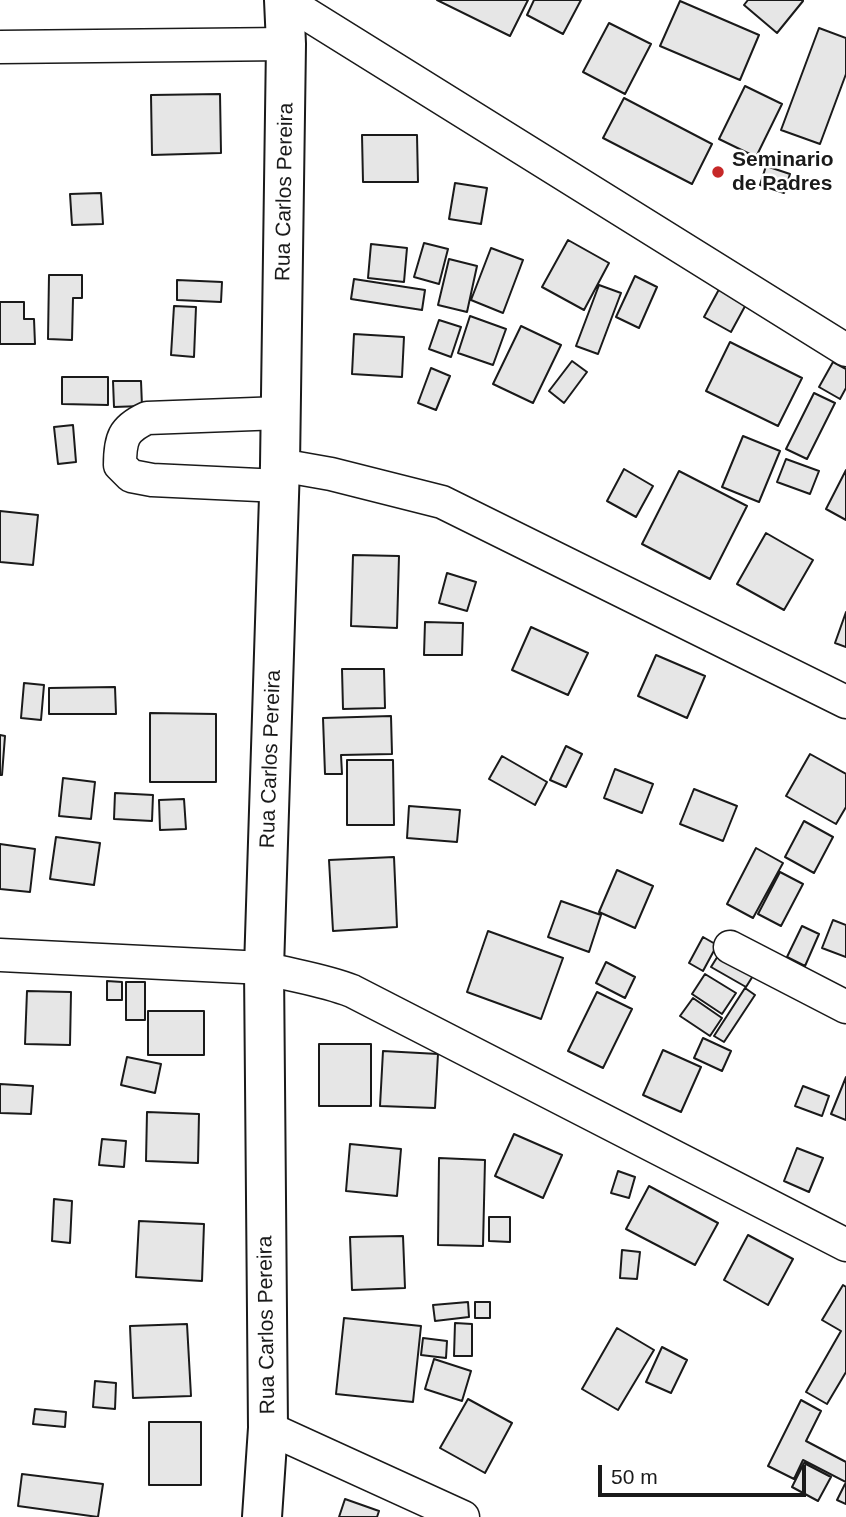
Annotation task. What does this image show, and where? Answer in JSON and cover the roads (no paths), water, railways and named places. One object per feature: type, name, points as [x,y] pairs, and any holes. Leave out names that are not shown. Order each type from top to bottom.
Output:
[{"type":"main road","name":"Rua Carlos Pereira","points":[[262,1517],[268,1428],[264,968],[280,475],[286,44],[284,0]]},
{"type":"street","points":[[284,0],[846,350]]},
{"type":"street","points":[[0,47],[286,44]]},
{"type":"street","points":[[281,413],[147,418],[132,425],[120,443],[120,465],[131,476],[152,481],[331,474],[442,502],[846,702]]},
{"type":"street","points":[[730,947],[846,1007]]},
{"type":"street","points":[[0,955],[264,968],[299,978],[327,981],[352,991],[846,1245]]},
{"type":"street","points":[[268,1428],[463,1517]]},
{"type":"place","name":"Seminario de Padres","points":[[718,172]]}]
